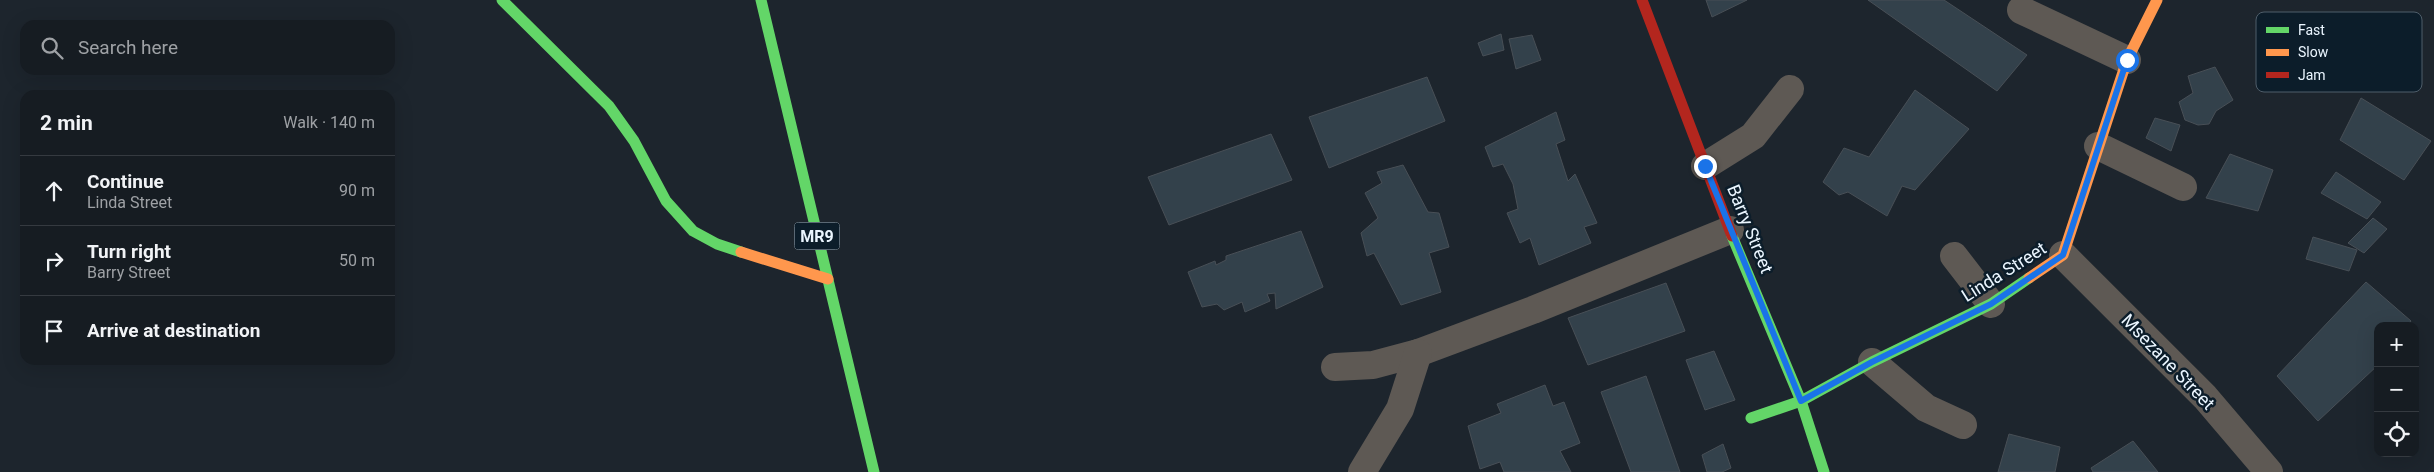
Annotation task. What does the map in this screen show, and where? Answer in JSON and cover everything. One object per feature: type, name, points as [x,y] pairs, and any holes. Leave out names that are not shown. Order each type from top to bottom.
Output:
[{"type":"street","points":[[502,0],[610,106],[634,141],[666,201],[693,231],[717,244],[828,279]]},
{"type":"street","name":"MR9","points":[[761,0],[874,472]]},
{"type":"street","name":"Barry Street","points":[[1642,0],[1730,230],[1801,401],[1824,472]]},
{"type":"street","name":"Linda Street","points":[[1751,418],[1801,401],[1872,362],[1991,304],[2063,255],[2127,60],[2157,0]]},
{"type":"street","points":[[2021,10],[2127,60]]},
{"type":"street","points":[[1705,166],[1753,136],[1790,89]]},
{"type":"street","points":[[2098,146],[2183,187]]},
{"type":"street","points":[[1335,366],[1373,365],[1418,353],[1533,310],[1730,230]]},
{"type":"street","name":"Msezane Street","points":[[2063,255],[2205,397],[2269,472]]},
{"type":"street","points":[[1954,256],[1991,304]]},
{"type":"street","points":[[1362,472],[1400,409],[1418,353]]},
{"type":"street","points":[[1872,362],[1926,408],[1963,425]]},
{"type":"building","points":[[1706,0],[1747,0],[1712,17]]},
{"type":"building","points":[[1868,0],[1944,0],[2027,55],[1997,91]]},
{"type":"building","points":[[1501,34],[1504,50],[1483,56],[1478,43]]},
{"type":"building","points":[[1532,35],[1541,60],[1516,69],[1509,39]]},
{"type":"building","points":[[2215,67],[2233,100],[2216,111],[2209,124],[2198,125],[2185,120],[2179,102],[2193,93],[2188,76]]},
{"type":"building","points":[[1427,77],[1445,121],[1329,168],[1309,117]]},
{"type":"building","points":[[1915,90],[1969,129],[1915,190],[1902,186],[1887,216],[1848,192],[1839,195],[1823,182],[1844,148],[1869,157]]},
{"type":"building","points":[[2361,98],[2431,141],[2404,180],[2340,140]]},
{"type":"building","points":[[1556,112],[1565,140],[1556,144],[1568,181],[1575,174],[1597,223],[1584,227],[1591,243],[1539,265],[1530,238],[1520,243],[1507,213],[1518,209],[1513,184],[1503,164],[1493,167],[1485,147]]},
{"type":"building","points":[[2155,118],[2180,125],[2171,151],[2146,138]]},
{"type":"building","points":[[1271,134],[1292,180],[1169,225],[1148,177]]},
{"type":"building","points":[[2230,154],[2273,170],[2258,211],[2206,198]]},
{"type":"building","points":[[1403,165],[1428,212],[1439,213],[1449,247],[1429,253],[1441,292],[1401,305],[1374,253],[1367,256],[1361,233],[1378,218],[1365,193],[1382,183],[1377,172]]},
{"type":"building","points":[[2336,172],[2381,202],[2367,219],[2321,193]]},
{"type":"building","points":[[2373,218],[2387,229],[2364,253],[2348,243]]},
{"type":"building","points":[[1301,231],[1323,287],[1276,309],[1275,293],[1267,294],[1270,301],[1245,312],[1242,302],[1224,310],[1217,304],[1202,307],[1188,272],[1215,261],[1216,265],[1226,260],[1226,256]]},
{"type":"building","points":[[2313,237],[2357,250],[2349,271],[2306,259]]},
{"type":"building","points":[[2366,282],[2411,321],[2374,322],[2374,369],[2318,421],[2277,376]]},
{"type":"building","points":[[1666,283],[1685,331],[1588,365],[1568,318]]},
{"type":"building","points":[[1714,351],[1735,400],[1705,410],[1686,360]]},
{"type":"building","points":[[1646,376],[1680,472],[1631,472],[1601,392]]},
{"type":"building","points":[[1545,385],[1553,406],[1564,402],[1580,443],[1560,451],[1571,472],[1504,472],[1500,462],[1480,469],[1468,426],[1501,413],[1497,404]]},
{"type":"building","points":[[2009,434],[2060,447],[2055,472],[1998,472]]},
{"type":"building","points":[[2133,441],[2158,472],[2093,472],[2091,468]]},
{"type":"building","points":[[1723,444],[1731,468],[1722,472],[1707,472],[1702,455]]},
{"type":"traffic: fast","points":[[502,0],[609,106],[634,141],[666,201],[693,231],[717,244],[741,252]]},
{"type":"traffic: fast","points":[[761,0],[874,472]]},
{"type":"traffic: fast","points":[[1732,236],[1801,401],[1824,472]]},
{"type":"traffic: fast","points":[[1751,418],[1801,401],[1872,362],[1991,304],[2029,278]]},
{"type":"traffic: slow","points":[[2029,278],[2063,255],[2127,60],[2157,0]]},
{"type":"traffic: slow","points":[[741,252],[828,279]]},
{"type":"traffic: jam","points":[[1642,0],[1732,236]]},
{"type":"route","points":[[1705,166],[1801,401],[1872,362],[1991,304],[2063,255],[2127,60]]}]
